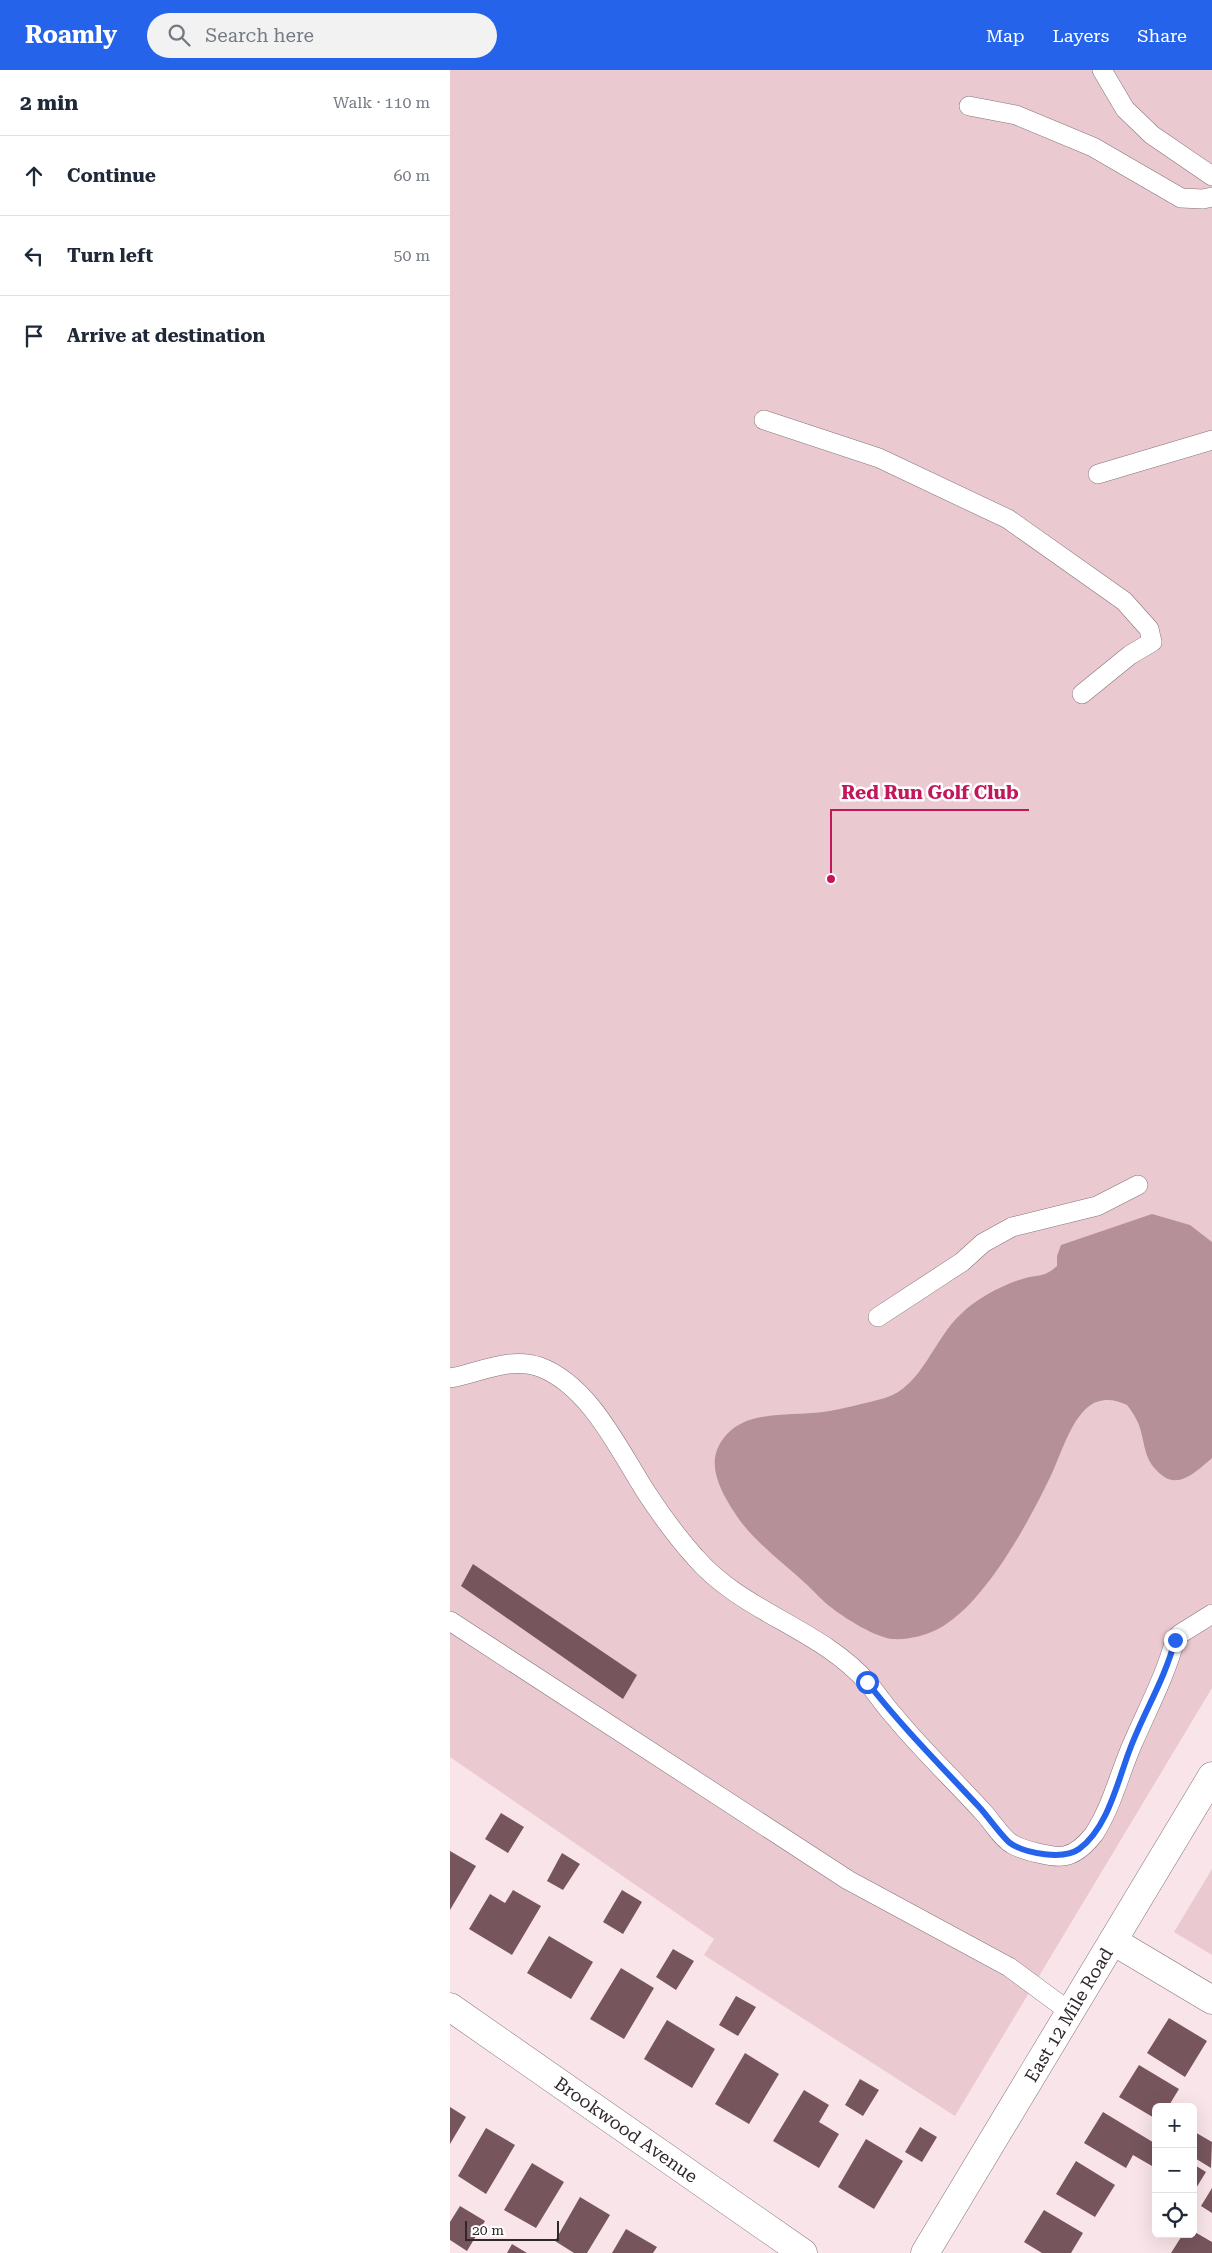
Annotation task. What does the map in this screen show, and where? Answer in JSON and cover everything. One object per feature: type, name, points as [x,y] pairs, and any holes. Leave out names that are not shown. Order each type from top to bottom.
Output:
[{"type":"main road","name":"East 12 Mile Road","points":[[925,2253],[1212,1776]]},
{"type":"main road","points":[[1113,1941],[1212,2000]]},
{"type":"main road","name":"Brookwood Avenue","points":[[450,2007],[803,2253]]},
{"type":"lane","points":[[1102,70],[1125,109],[1152,135],[1212,176]]},
{"type":"lane","points":[[969,106],[1016,115],[1086,144],[1181,198],[1212,198]]},
{"type":"lane","points":[[764,420],[879,458],[1008,519],[1124,601],[1149,629],[1152,642],[1130,655],[1082,694]]},
{"type":"lane","points":[[1098,474],[1212,440]]},
{"type":"lane","points":[[878,1317],[962,1262],[983,1244],[1012,1227],[1096,1206],[1138,1185]]},
{"type":"lane","points":[[450,1378],[516,1362],[540,1367],[568,1384],[600,1418],[646,1493],[696,1558],[722,1584],[754,1606],[822,1644],[847,1662],[867,1682],[895,1718],[991,1820],[1010,1843],[1034,1852],[1063,1856],[1078,1850],[1093,1835],[1113,1799],[1130,1748],[1159,1686],[1175,1640],[1180,1634],[1212,1614]]},
{"type":"lane","points":[[450,1621],[848,1880],[1009,1967],[1070,2012]]},
{"type":"shaded area","points":[[450,70],[1212,70],[1212,1688],[955,2116],[704,1955],[714,1939],[450,1757]]},
{"type":"shaded area","points":[[1152,1214],[1190,1225],[1212,1242],[1212,1458],[1195,1472],[1183,1479],[1176,1480],[1163,1476],[1148,1459],[1139,1425],[1127,1405],[1118,1401],[1108,1400],[1102,1400],[1093,1404],[1082,1413],[1072,1428],[1053,1471],[1005,1559],[973,1601],[956,1617],[938,1629],[904,1639],[885,1638],[877,1635],[838,1612],[764,1546],[741,1522],[721,1488],[715,1469],[717,1450],[725,1436],[736,1427],[749,1420],[763,1417],[839,1409],[885,1398],[898,1392],[909,1384],[952,1324],[974,1303],[1011,1283],[1043,1275],[1052,1270],[1057,1266],[1057,1256],[1061,1245]]},
{"type":"shaded area","points":[[1212,1869],[1212,1955],[1174,1932]]},
{"type":"building","points":[[473,1564],[637,1675],[623,1699],[461,1586]]},
{"type":"building","points":[[501,1813],[524,1827],[508,1853],[485,1839]]},
{"type":"building","points":[[450,1851],[476,1866],[450,1910]]},
{"type":"building","points":[[562,1853],[580,1864],[563,1890],[547,1881]]},
{"type":"building","points":[[513,1890],[541,1906],[512,1955],[469,1929],[490,1894],[505,1903]]},
{"type":"building","points":[[622,1890],[642,1902],[623,1934],[603,1922]]},
{"type":"building","points":[[549,1936],[593,1962],[571,1999],[527,1973]]},
{"type":"building","points":[[673,1949],[694,1961],[676,1990],[656,1977]]},
{"type":"building","points":[[621,1968],[654,1988],[624,2039],[590,2019]]},
{"type":"building","points":[[736,1996],[756,2007],[738,2036],[719,2025]]},
{"type":"building","points":[[1169,2018],[1207,2041],[1185,2077],[1147,2053]]},
{"type":"building","points":[[667,2020],[715,2049],[692,2088],[644,2059]]},
{"type":"building","points":[[745,2053],[779,2074],[749,2124],[715,2104]]},
{"type":"building","points":[[1139,2065],[1179,2089],[1170,2103],[1152,2103],[1152,2117],[1119,2097]]},
{"type":"building","points":[[860,2079],[879,2090],[863,2116],[845,2105]]},
{"type":"building","points":[[804,2090],[829,2105],[819,2122],[839,2134],[819,2168],[773,2141]]},
{"type":"building","points":[[450,2107],[466,2117],[450,2144]]},
{"type":"building","points":[[1103,2112],[1152,2142],[1152,2166],[1133,2155],[1126,2168],[1084,2143]]},
{"type":"building","points":[[920,2127],[937,2137],[922,2162],[905,2152]]},
{"type":"building","points":[[486,2128],[515,2145],[486,2194],[458,2176]]},
{"type":"building","points":[[1197,2133],[1212,2142],[1211,2168],[1197,2159]]},
{"type":"building","points":[[866,2139],[903,2161],[874,2209],[838,2187]]},
{"type":"building","points":[[1076,2161],[1115,2185],[1095,2217],[1056,2194]]},
{"type":"building","points":[[532,2163],[564,2182],[536,2228],[504,2210]]},
{"type":"building","points":[[1197,2166],[1206,2172],[1197,2187]]},
{"type":"building","points":[[1212,2188],[1212,2213],[1201,2206]]},
{"type":"building","points":[[580,2197],[610,2215],[587,2253],[574,2253],[555,2241]]},
{"type":"building","points":[[460,2206],[485,2221],[467,2251],[450,2240],[450,2222]]},
{"type":"building","points":[[1044,2210],[1083,2233],[1071,2253],[1042,2253],[1024,2242]]},
{"type":"building","points":[[626,2229],[657,2247],[653,2253],[612,2253]]},
{"type":"building","points":[[1197,2233],[1212,2242],[1212,2253],[1171,2253],[1180,2238],[1197,2238]]},
{"type":"building","points":[[512,2244],[527,2253],[507,2253]]},
{"type":"place","name":"Red Run Golf Club","points":[[831,879]]},
{"type":"route","points":[[867,1682],[895,1718],[991,1820],[1010,1843],[1034,1852],[1063,1856],[1078,1850],[1093,1835],[1113,1799],[1130,1748],[1159,1686],[1175,1640]]}]
